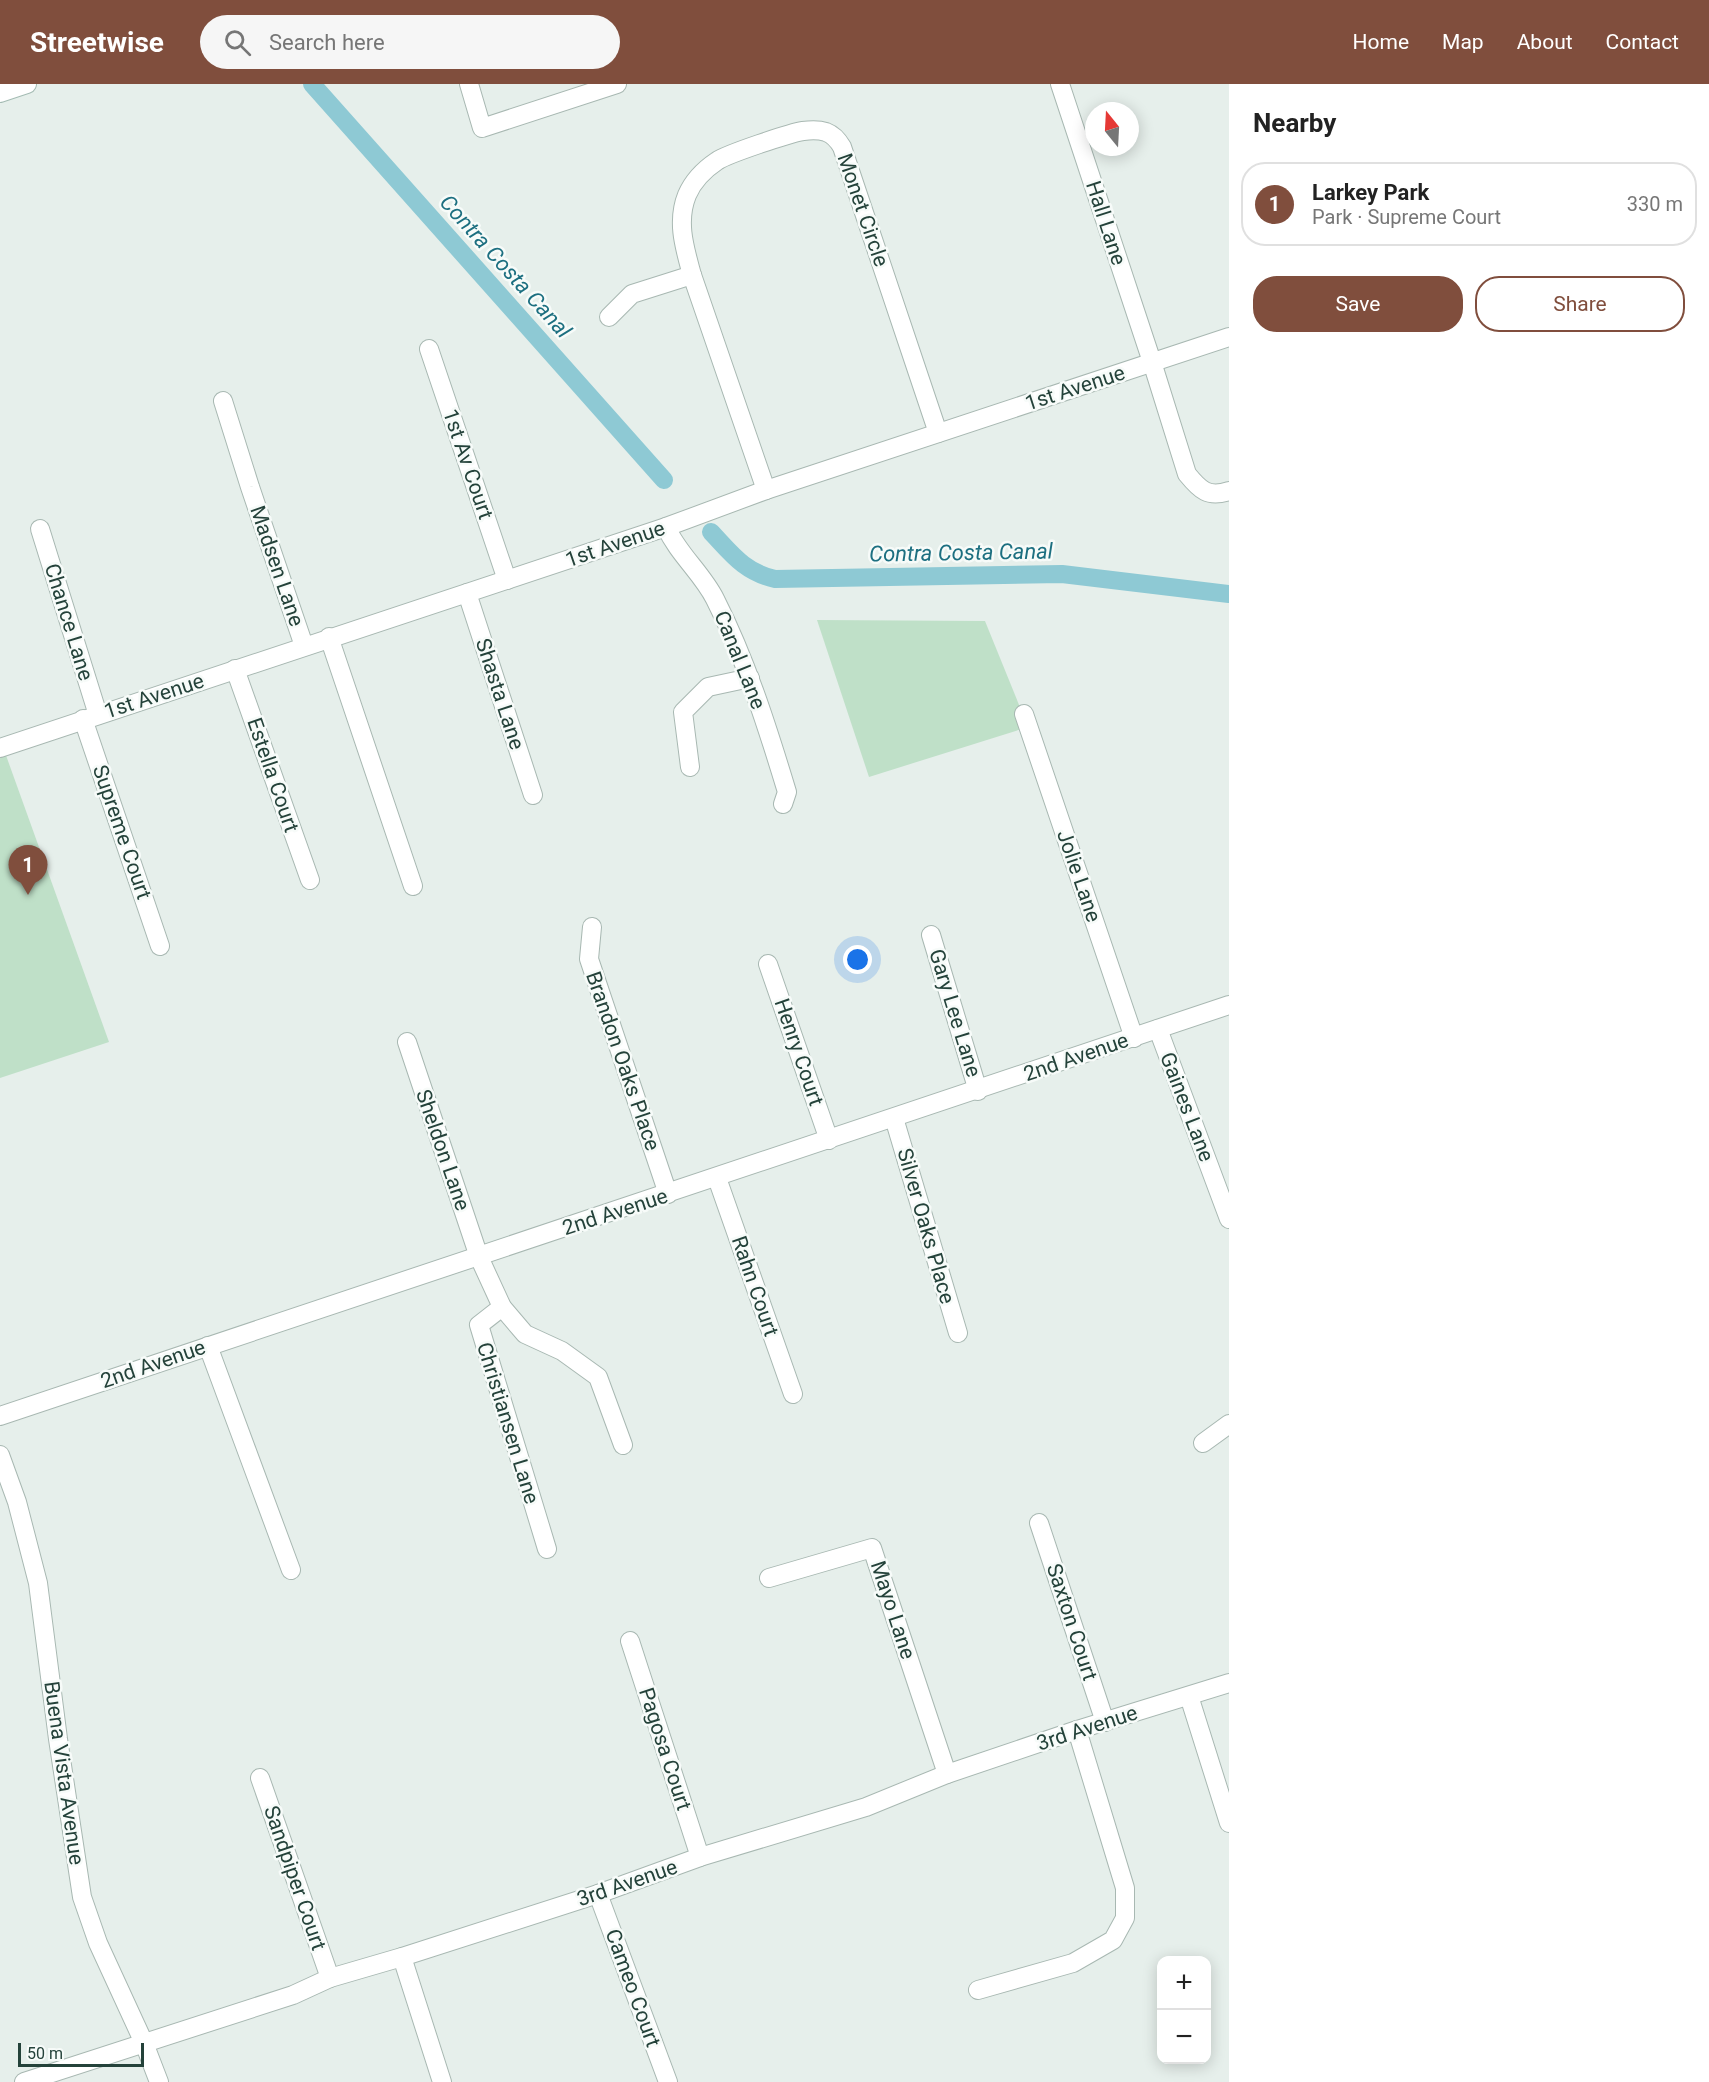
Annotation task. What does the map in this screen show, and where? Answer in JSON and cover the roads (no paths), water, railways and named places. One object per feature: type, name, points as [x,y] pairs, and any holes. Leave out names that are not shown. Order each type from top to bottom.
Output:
[{"type":"street","points":[[0,93],[27,84]]},
{"type":"street","points":[[469,84],[482,128],[617,84]]},
{"type":"street","name":"Hall Lane","points":[[1060,84],[1187,474],[1196,486],[1210,494],[1229,491]]},
{"type":"street","name":"Monet Circle","points":[[766,490],[692,275],[683,244],[681,219],[687,194],[702,173],[719,159],[803,131],[825,131],[836,137],[842,147],[938,433]]},
{"type":"street","points":[[609,317],[632,294],[692,275]]},
{"type":"street","name":"1st Avenue","points":[[0,748],[1229,337]]},
{"type":"street","name":"1st Av Court","points":[[429,349],[507,580]]},
{"type":"street","name":"Madsen Lane","points":[[223,401],[304,646]]},
{"type":"street","name":"Canal Lane","points":[[666,527],[673,542],[714,596],[750,678],[788,792],[783,804]]},
{"type":"street","name":"Chance Lane","points":[[40,529],[91,717]]},
{"type":"street","name":"Shasta Lane","points":[[467,593],[533,795]]},
{"type":"street","points":[[329,638],[413,886]]},
{"type":"street","name":"Estella Court","points":[[236,669],[310,880]]},
{"type":"street","points":[[690,767],[682,712],[708,687],[750,678]]},
{"type":"street","name":"Jolie Lane","points":[[1024,714],[1134,1038]]},
{"type":"street","name":"Supreme Court","points":[[91,717],[160,946]]},
{"type":"street","name":"Brandon Oaks Place","points":[[592,927],[589,959],[668,1194]]},
{"type":"street","name":"Gary Lee Lane","points":[[932,936],[978,1091]]},
{"type":"street","name":"Henry Court","points":[[768,964],[829,1140]]},
{"type":"street","name":"2nd Avenue","points":[[0,1416],[307,1312],[978,1091],[1229,1005]]},
{"type":"street","name":"Gaines Lane","points":[[1158,1029],[1229,1219]]},
{"type":"street","name":"Sheldon Lane","points":[[407,1042],[479,1257],[502,1307],[525,1334],[562,1351],[598,1377],[623,1445]]},
{"type":"street","name":"Silver Oaks Place","points":[[894,1118],[958,1333]]},
{"type":"street","name":"Rahn Court","points":[[717,1178],[793,1394]]},
{"type":"street","name":"Christiansen Lane","points":[[502,1307],[479,1325],[547,1549]]},
{"type":"street","points":[[208,1346],[291,1569]]},
{"type":"street","points":[[1203,1443],[1229,1424]]},
{"type":"street","name":"Buena Vista Avenue","points":[[0,1455],[17,1502],[38,1583],[57,1739],[82,1897],[98,1943],[144,2043],[159,2082]]},
{"type":"street","name":"Saxton Court","points":[[1039,1522],[1105,1722]]},
{"type":"street","name":"Mayo Lane","points":[[770,1578],[872,1548],[947,1774]]},
{"type":"street","name":"Pagosa Court","points":[[630,1641],[700,1857]]},
{"type":"street","name":"3rd Avenue","points":[[24,2082],[293,1995],[330,1978],[598,1894],[700,1857],[867,1807],[947,1774],[1077,1730],[1229,1683]]},
{"type":"street","points":[[1189,1696],[1229,1823]]},
{"type":"street","points":[[978,1990],[1073,1963],[1113,1940],[1125,1918],[1125,1888],[1077,1730]]},
{"type":"street","name":"Sandpiper Court","points":[[260,1778],[330,1978]]},
{"type":"street","name":"Cameo Court","points":[[598,1894],[668,2082]]},
{"type":"street","points":[[402,1957],[442,2082]]},
{"type":"waterway","name":"Contra Costa Canal","points":[[312,84],[664,480]]},
{"type":"waterway","name":"Contra Costa Canal","points":[[711,532],[746,567],[775,579],[1062,574],[1229,594]]},
{"type":"place","name":"Larkey Park","points":[[28,895]]}]
